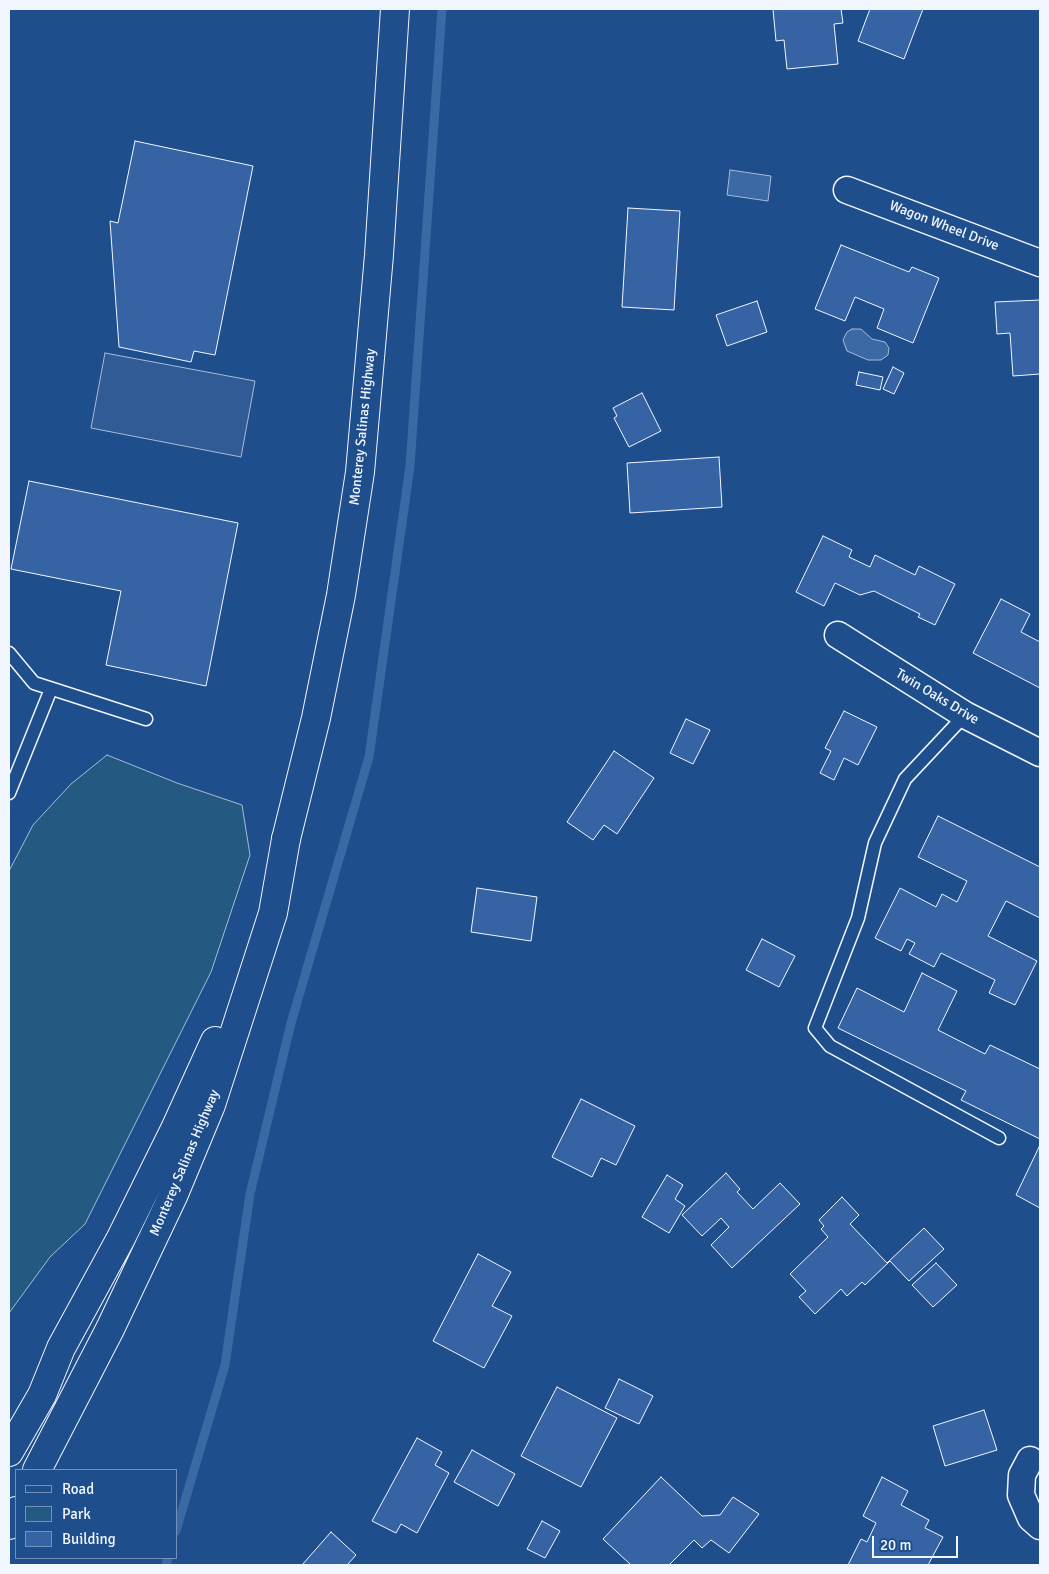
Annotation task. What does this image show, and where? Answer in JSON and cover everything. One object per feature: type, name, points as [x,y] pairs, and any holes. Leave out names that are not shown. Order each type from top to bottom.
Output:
[{"type":"highway","name":"Monterey Salinas Highway","points":[[38,1469],[110,1329],[174,1194],[211,1105],[274,913],[286,839],[332,639],[358,481],[378,263],[394,9]]},
{"type":"highway","name":"Monterey Salinas Highway","points":[[9,1452],[42,1395],[58,1353],[122,1238],[202,1072],[225,1016],[286,839]]},
{"type":"highway","points":[[9,1525],[15,1513]]},
{"type":"street","name":"Wagon Wheel Drive","points":[[847,190],[1040,263]]},
{"type":"street","name":"Twin Oaks Drive","points":[[838,635],[964,715],[1040,753]]},
{"type":"street","points":[[1030,1460],[1022,1475],[1021,1495],[1031,1518],[1040,1526]]},
{"type":"lane","points":[[9,653],[34,683],[146,719]]},
{"type":"lane","points":[[9,794],[51,689]]},
{"type":"lane","points":[[964,715],[905,779],[876,843],[858,918],[815,1028],[830,1046],[998,1138]]},
{"type":"green space","points":[[107,755],[177,783],[242,805],[250,855],[211,972],[85,1224],[50,1257],[9,1313],[9,871],[33,825],[71,784]]},
{"type":"shaded area","points":[[730,170],[771,176],[768,201],[727,195]]},
{"type":"shaded area","points":[[852,329],[861,329],[872,339],[885,342],[889,348],[888,355],[881,360],[868,360],[847,351],[843,340],[847,332]]},
{"type":"shaded area","points":[[105,353],[255,381],[241,457],[91,428]]},
{"type":"building","points":[[773,9],[841,9],[843,23],[834,24],[838,64],[787,69],[784,40],[776,41]]},
{"type":"building","points":[[870,9],[923,9],[904,59],[858,41]]},
{"type":"building","points":[[135,141],[253,166],[215,355],[194,351],[191,362],[119,347],[110,221],[118,223]]},
{"type":"building","points":[[628,208],[680,211],[674,310],[622,307]]},
{"type":"building","points":[[841,245],[909,272],[912,267],[939,278],[913,343],[877,328],[884,309],[855,297],[845,321],[815,309]]},
{"type":"building","points":[[1040,300],[1040,374],[1013,376],[1010,333],[997,334],[995,302]]},
{"type":"building","points":[[757,301],[767,332],[727,346],[716,315]]},
{"type":"building","points":[[893,367],[904,373],[894,394],[883,389]]},
{"type":"building","points":[[859,372],[883,377],[880,390],[856,385]]},
{"type":"building","points":[[642,393],[661,431],[629,447],[614,418],[617,416],[613,408]]},
{"type":"building","points":[[719,457],[722,507],[630,513],[627,463]]},
{"type":"building","points":[[29,481],[238,523],[206,686],[106,665],[121,591],[11,569]]},
{"type":"building","points":[[823,536],[852,550],[849,557],[870,567],[875,555],[915,575],[919,566],[955,584],[935,625],[918,617],[920,614],[874,591],[860,595],[835,583],[824,606],[796,592]]},
{"type":"building","points":[[1001,599],[1030,614],[1021,632],[1040,642],[1040,688],[973,653]]},
{"type":"building","points":[[844,711],[877,727],[858,765],[844,758],[834,780],[820,773],[831,751],[825,748]]},
{"type":"building","points":[[686,719],[710,730],[693,764],[670,753]]},
{"type":"building","points":[[614,751],[654,778],[617,834],[604,825],[593,840],[567,822]]},
{"type":"building","points":[[938,816],[1040,867],[1040,918],[1006,901],[988,936],[1037,961],[1015,1005],[989,993],[995,980],[941,953],[934,967],[909,954],[915,943],[907,939],[901,951],[875,938],[900,888],[936,907],[942,894],[957,902],[967,881],[918,857]]},
{"type":"building","points":[[477,888],[537,897],[531,941],[471,932]]},
{"type":"building","points":[[762,939],[795,956],[779,987],[746,970]]},
{"type":"building","points":[[922,973],[957,991],[938,1030],[985,1054],[990,1045],[1040,1069],[1040,1139],[961,1100],[966,1091],[838,1028],[857,988],[904,1012]]},
{"type":"building","points":[[581,1099],[635,1126],[616,1165],[601,1158],[592,1177],[552,1157]]},
{"type":"building","points":[[1040,1145],[1040,1208],[1016,1195]]},
{"type":"building","points":[[726,1173],[740,1189],[737,1192],[753,1209],[780,1183],[800,1204],[732,1268],[711,1245],[729,1227],[721,1218],[702,1236],[682,1215]]},
{"type":"building","points":[[667,1175],[683,1185],[675,1199],[685,1206],[669,1233],[642,1217]]},
{"type":"building","points":[[842,1197],[859,1215],[850,1224],[887,1263],[924,1228],[944,1249],[909,1281],[890,1261],[865,1285],[862,1282],[847,1296],[841,1289],[815,1314],[799,1297],[806,1291],[790,1274],[828,1237],[821,1229],[824,1226],[819,1220]]},
{"type":"building","points":[[478,1254],[511,1272],[492,1306],[512,1316],[484,1368],[433,1341]]},
{"type":"building","points":[[936,1263],[957,1285],[933,1307],[912,1285]]},
{"type":"building","points":[[619,1379],[653,1396],[639,1424],[605,1408]]},
{"type":"building","points":[[557,1387],[617,1418],[581,1487],[521,1456]]},
{"type":"building","points":[[984,1410],[997,1450],[945,1466],[933,1426]]},
{"type":"building","points":[[417,1438],[442,1452],[435,1465],[449,1473],[417,1533],[401,1524],[396,1533],[372,1521]]},
{"type":"building","points":[[472,1450],[515,1474],[498,1506],[454,1482]]},
{"type":"building","points":[[661,1477],[702,1516],[720,1515],[733,1497],[759,1514],[729,1553],[711,1540],[702,1548],[694,1540],[669,1565],[631,1565],[603,1539]]},
{"type":"building","points":[[882,1477],[908,1491],[901,1505],[929,1520],[925,1528],[943,1537],[928,1565],[848,1565],[861,1539],[867,1542],[876,1523],[863,1516]]},
{"type":"building","points":[[542,1521],[560,1531],[545,1558],[527,1549]]},
{"type":"building","points":[[331,1532],[356,1555],[347,1565],[302,1565]]},
{"type":"waterway","points":[[178,1524],[225,1365],[250,1194],[291,1023],[369,757],[410,466],[442,9]]},
{"type":"waterway","points":[[166,1565],[168,1559]]}]
